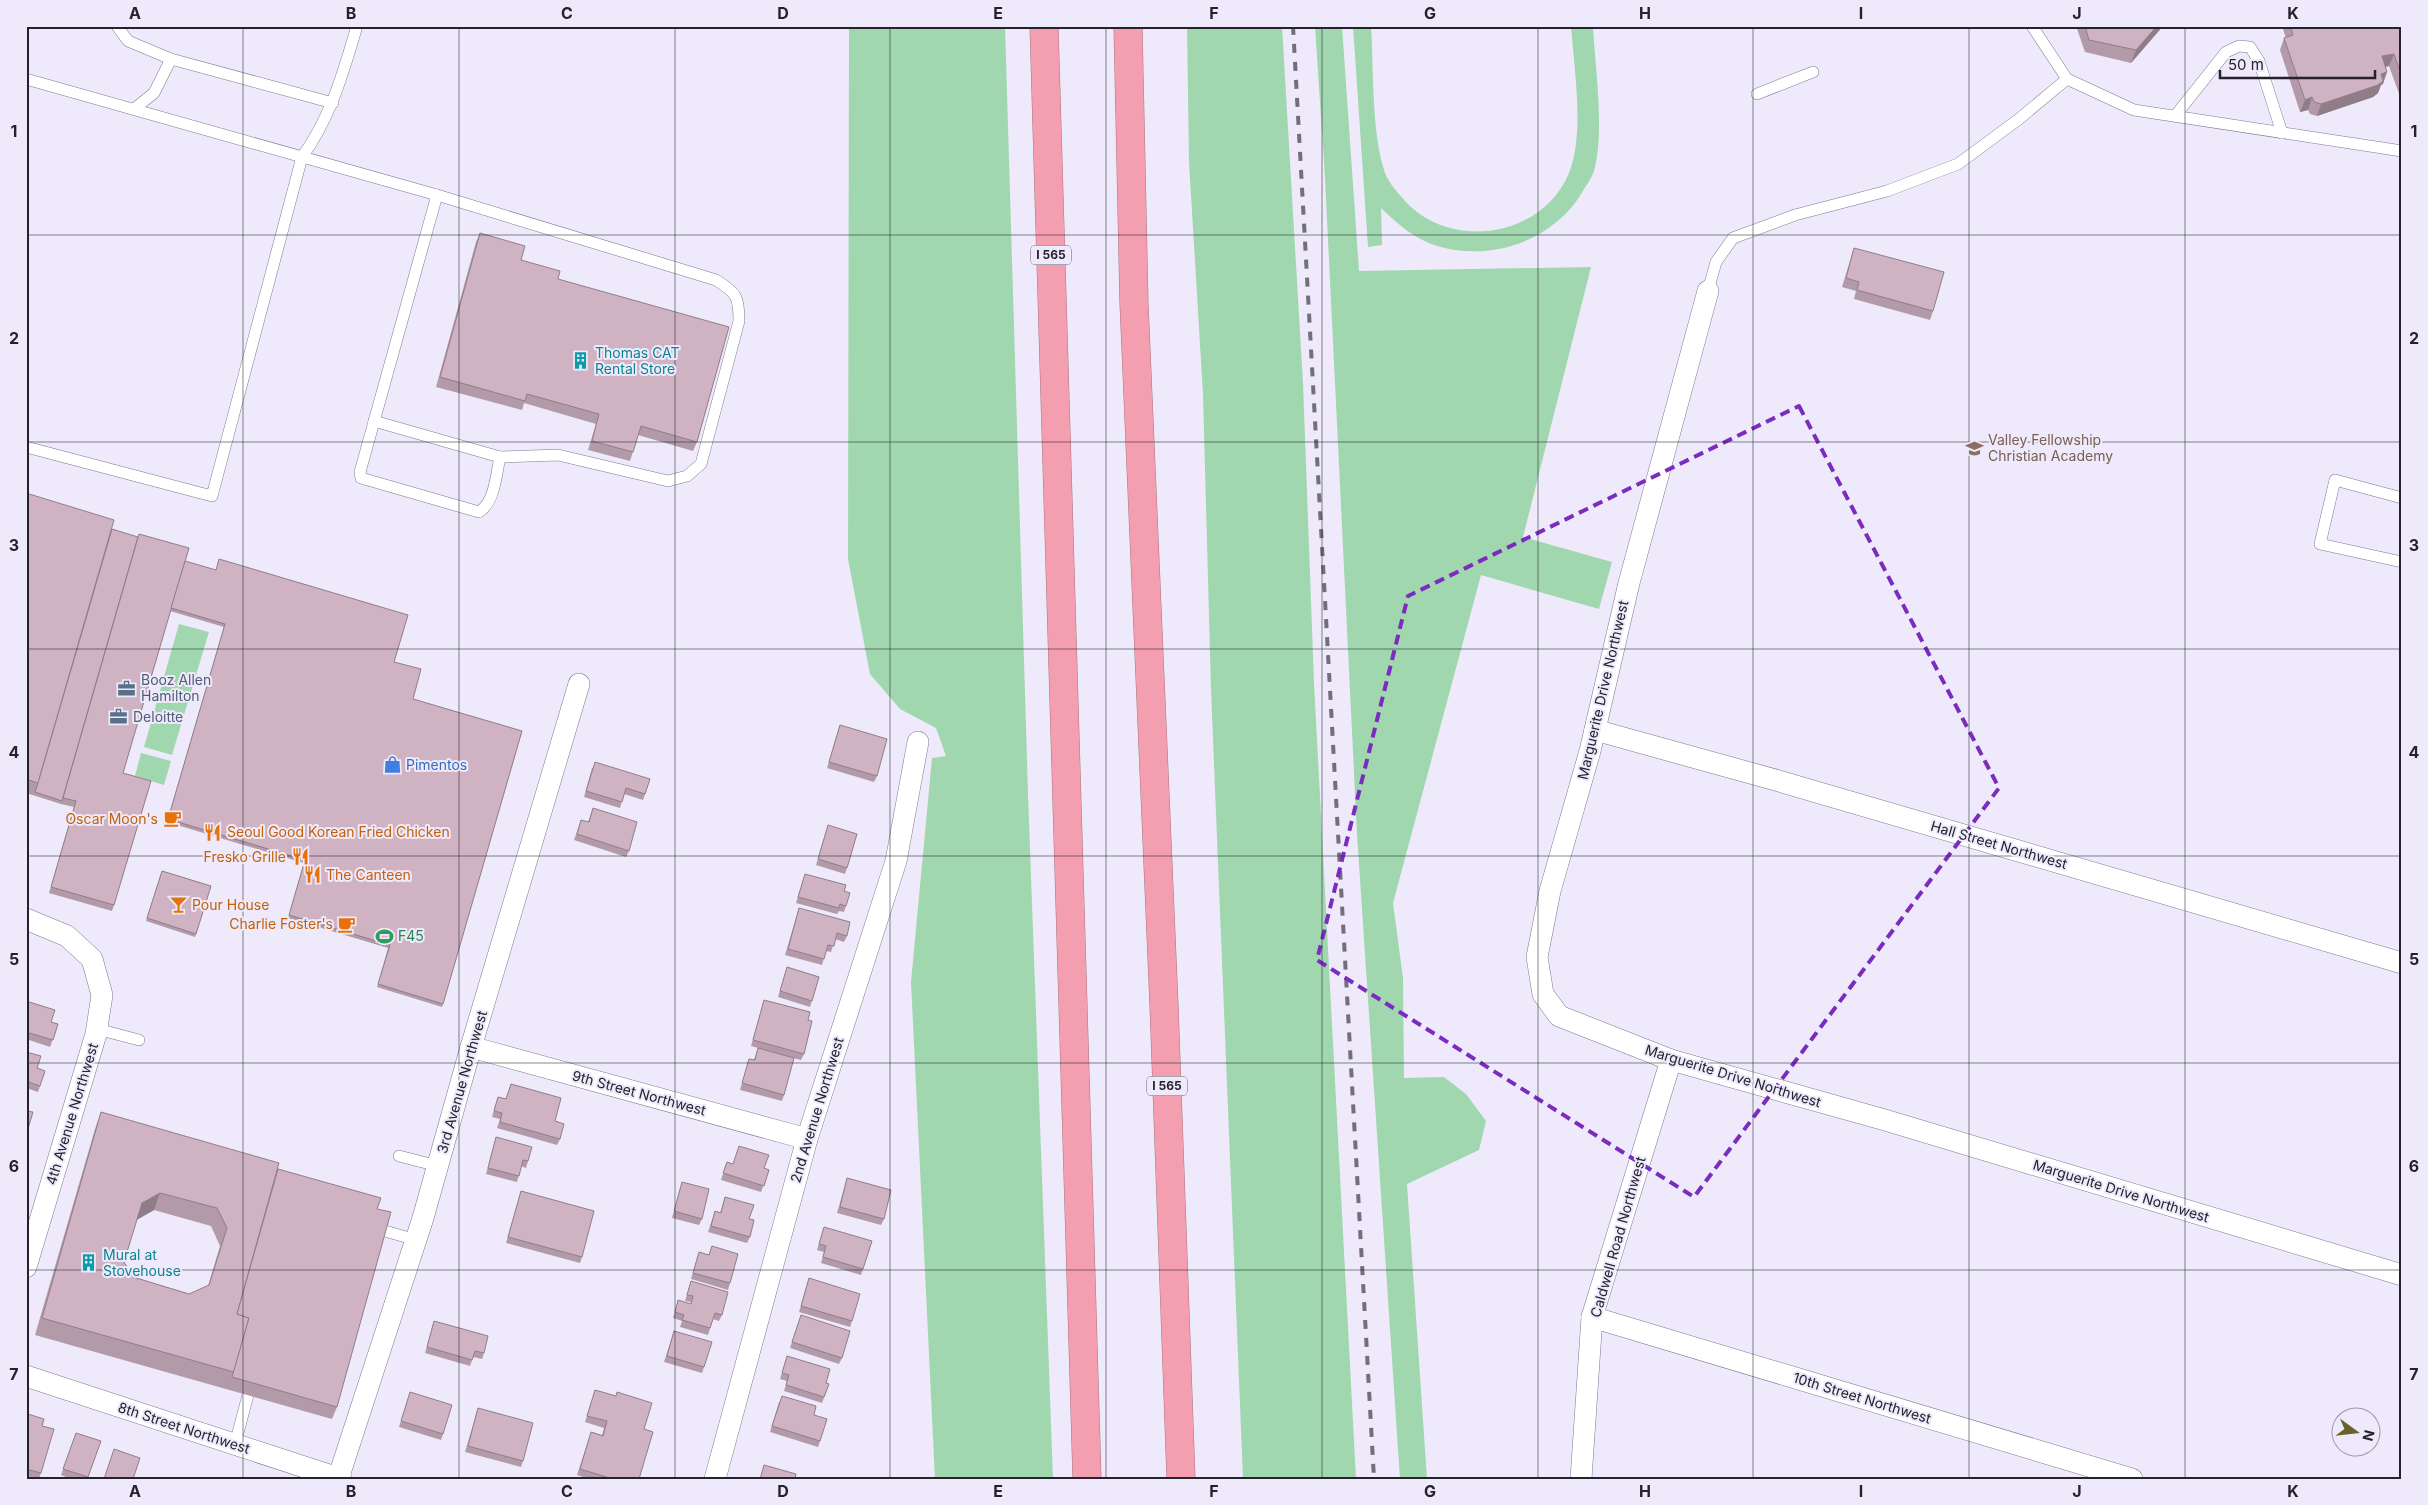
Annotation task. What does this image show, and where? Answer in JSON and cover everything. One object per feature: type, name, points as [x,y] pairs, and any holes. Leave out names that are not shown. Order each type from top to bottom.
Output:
[{"type":"highway","name":"I 565","points":[[1044,26],[1087,1479]]},
{"type":"highway","name":"I 565","points":[[1128,26],[1134,303],[1181,1479]]},
{"type":"street","name":"Marguerite Drive Northwest","points":[[1708,291],[1629,583],[1595,730],[1548,901],[1537,957],[1543,994],[1559,1016],[1671,1060],[1885,1120],[2402,1275]]},
{"type":"street","name":"3rd Avenue Northwest","points":[[339,1478],[416,1240],[471,1047],[579,684]]},
{"type":"street","name":"Hall Street Northwest","points":[[1595,730],[1780,781],[2402,963]]},
{"type":"street","name":"2nd Avenue Northwest","points":[[715,1479],[807,1139],[896,861],[918,742]]},
{"type":"street","name":"4th Avenue Northwest","points":[[26,919],[67,936],[92,959],[102,995],[97,1029],[26,1267]]},
{"type":"street","name":"9th Street Northwest","points":[[471,1047],[807,1139]]},
{"type":"street","name":"Caldwell Road Northwest","points":[[1581,1479],[1592,1317],[1671,1060]]},
{"type":"street","name":"10th Street Northwest","points":[[1592,1317],[2132,1479]]},
{"type":"street","name":"8th Street Northwest","points":[[26,1376],[339,1478]]},
{"type":"lane","points":[[117,26],[128,41],[171,59],[333,103]]},
{"type":"lane","points":[[26,447],[212,496],[302,157],[316,139],[333,103],[357,26]]},
{"type":"lane","points":[[2032,26],[2067,79],[2134,110],[2402,151]]},
{"type":"lane","points":[[2175,116],[2226,52],[2239,46],[2250,47],[2258,61],[2282,133]]},
{"type":"lane","points":[[134,109],[154,93],[171,59]]},
{"type":"lane","points":[[1757,94],[1813,72]]},
{"type":"lane","points":[[26,79],[437,195],[716,280],[732,290],[739,302],[739,321],[701,464],[688,476],[668,481],[558,455],[500,458],[374,421]]},
{"type":"lane","points":[[1708,291],[1716,262],[1733,238],[1795,215],[1887,191],[1958,164],[2019,119],[2067,79]]},
{"type":"lane","points":[[437,195],[360,472],[362,478],[368,482],[479,512],[486,508],[489,501],[500,458]]},
{"type":"lane","points":[[2402,498],[2335,480],[2320,544],[2402,562]]},
{"type":"lane","points":[[97,1029],[139,1040]]},
{"type":"lane","points":[[399,1156],[438,1166]]},
{"type":"lane","points":[[385,1231],[416,1240]]},
{"type":"lane","points":[[235,1444],[248,1395]]},
{"type":"highlighted area","points":[[1799,406],[1999,788],[1694,1197],[1317,960],[1408,596]]},
{"type":"green space","points":[[849,26],[1005,26],[1028,794],[1053,1479],[935,1479],[911,982],[932,758],[946,756],[936,728],[900,709],[870,674],[848,559]]},
{"type":"green space","points":[[1187,26],[1282,26],[1303,383],[1314,683],[1356,1479],[1243,1479],[1211,690],[1203,394],[1189,162]]},
{"type":"green space","points":[[1315,26],[1342,26],[1359,271],[1591,267],[1523,537],[1612,562],[1599,609],[1481,575],[1393,903],[1403,978],[1404,1078],[1444,1077],[1466,1094],[1486,1121],[1479,1150],[1407,1184],[1427,1479],[1400,1479],[1357,834],[1325,178]]},
{"type":"green space","points":[[1353,26],[1371,26],[1375,120],[1377,139],[1385,173],[1396,191],[1424,217],[1446,227],[1470,231],[1494,230],[1517,224],[1538,212],[1556,195],[1569,173],[1574,157],[1576,139],[1577,101],[1571,26],[1593,26],[1599,119],[1597,155],[1592,176],[1571,208],[1556,223],[1538,235],[1499,249],[1479,251],[1458,250],[1429,243],[1407,230],[1381,208],[1382,245],[1368,247]]},
{"type":"green space","points":[[179,624],[209,632],[172,755],[144,747]]},
{"type":"green space","points":[[141,753],[171,761],[164,785],[135,776]]},
{"type":"building","points":[[2085,26],[2157,26],[2136,50],[2089,40]]},
{"type":"building","points":[[2290,26],[2402,26],[2402,77],[2394,54],[2382,56],[2387,72],[2381,74],[2383,81],[2378,85],[2321,104],[2314,102],[2312,97],[2305,100],[2284,38],[2293,35]]},
{"type":"building","name":"Thomas CAT Rental Store","points":[[480,233],[525,246],[521,260],[560,271],[558,279],[729,327],[697,442],[641,426],[633,452],[592,441],[599,414],[527,394],[525,401],[440,377]]},
{"type":"building","points":[[1854,248],[1944,272],[1933,311],[1857,290],[1859,282],[1846,278]]},
{"type":"building","points":[[26,493],[114,520],[38,783],[26,779]]},
{"type":"building","points":[[112,529],[138,537],[62,801],[35,792]]},
{"type":"building","points":[[139,534],[189,548],[123,773],[151,781],[114,905],[51,887],[76,801],[63,798]]},
{"type":"building","points":[[219,559],[408,615],[394,662],[421,669],[413,699],[522,731],[443,1004],[378,984],[390,945],[289,915],[305,860],[168,819],[225,624],[171,608],[185,561],[216,570]]},
{"type":"building","points":[[840,725],[887,739],[877,776],[829,762]]},
{"type":"building","points":[[595,762],[650,779],[645,794],[626,788],[622,802],[586,791]]},
{"type":"building","points":[[593,808],[637,822],[629,851],[577,834],[581,820],[589,822]]},
{"type":"building","points":[[828,825],[857,834],[847,868],[818,859]]},
{"type":"building","name":"Pour House","points":[[162,871],[211,886],[196,934],[147,918]]},
{"type":"building","points":[[805,874],[846,885],[844,891],[850,893],[846,906],[840,904],[839,908],[798,897]]},
{"type":"building","points":[[799,908],[850,922],[847,936],[837,933],[834,946],[828,945],[824,959],[788,949]]},
{"type":"building","points":[[787,967],[819,977],[812,1001],[780,991]]},
{"type":"building","points":[[764,1000],[810,1012],[808,1020],[812,1021],[804,1054],[753,1040]]},
{"type":"building","points":[[26,1001],[55,1010],[51,1022],[58,1024],[53,1040],[26,1032]]},
{"type":"building","points":[[758,1048],[794,1058],[784,1095],[742,1083],[749,1059],[755,1060]]},
{"type":"building","points":[[26,1052],[41,1056],[37,1068],[45,1071],[40,1086],[26,1081]]},
{"type":"building","points":[[511,1084],[561,1098],[555,1121],[564,1124],[560,1139],[500,1122],[502,1113],[494,1111],[498,1097],[506,1099]]},
{"type":"building","points":[[26,1111],[33,1112],[27,1132],[26,1131]]},
{"type":"building","name":"Mural at Stovehouse","points":[[101,1112],[279,1163],[237,1314],[249,1318],[234,1372],[42,1318]],"holes":[[[160,1193],[217,1208],[227,1228],[209,1285],[189,1294],[133,1277],[124,1262],[142,1203]]]},
{"type":"building","points":[[496,1137],[532,1147],[528,1161],[523,1160],[519,1176],[488,1168]]},
{"type":"building","points":[[739,1146],[769,1155],[764,1168],[769,1170],[764,1186],[723,1173],[727,1162],[733,1164]]},
{"type":"building","points":[[278,1169],[381,1198],[377,1209],[391,1212],[337,1407],[232,1377],[249,1318],[237,1314]]},
{"type":"building","points":[[847,1178],[891,1190],[884,1219],[840,1207]]},
{"type":"building","points":[[682,1182],[709,1189],[702,1219],[674,1211]]},
{"type":"building","points":[[521,1191],[594,1211],[582,1257],[508,1237]]},
{"type":"building","points":[[725,1197],[754,1205],[749,1219],[754,1220],[750,1237],[711,1226],[715,1211],[721,1213]]},
{"type":"building","points":[[824,1227],[872,1241],[863,1269],[823,1257],[826,1246],[819,1244]]},
{"type":"building","points":[[712,1246],[738,1254],[730,1283],[693,1273],[699,1252],[709,1255]]},
{"type":"building","points":[[809,1278],[860,1294],[852,1321],[801,1306]]},
{"type":"building","points":[[691,1281],[728,1292],[722,1315],[715,1313],[710,1328],[682,1320],[684,1315],[675,1312],[678,1300],[691,1304],[693,1296],[687,1295]]},
{"type":"building","points":[[801,1315],[850,1331],[842,1358],[792,1342]]},
{"type":"building","points":[[434,1321],[488,1336],[484,1353],[475,1351],[472,1360],[427,1347]]},
{"type":"building","points":[[674,1331],[712,1342],[704,1367],[667,1356]]},
{"type":"building","points":[[787,1356],[830,1369],[826,1383],[829,1384],[824,1397],[786,1385],[789,1375],[782,1373]]},
{"type":"building","points":[[595,1390],[616,1396],[617,1392],[652,1403],[644,1429],[653,1432],[639,1479],[613,1479],[580,1469],[591,1432],[603,1436],[607,1421],[587,1416]]},
{"type":"building","points":[[410,1392],[452,1405],[443,1434],[401,1421]]},
{"type":"building","points":[[782,1396],[816,1406],[814,1415],[827,1419],[820,1441],[772,1426]]},
{"type":"building","points":[[478,1408],[533,1423],[523,1461],[468,1446]]},
{"type":"building","points":[[28,1414],[44,1419],[42,1426],[54,1429],[41,1473],[26,1469],[26,1421]]},
{"type":"building","points":[[76,1433],[101,1441],[88,1477],[63,1469]]},
{"type":"building","points":[[114,1449],[140,1458],[133,1479],[104,1479]]},
{"type":"building","points":[[764,1465],[796,1474],[795,1479],[760,1479]]},
{"type":"railway","points":[[1293,26],[1374,1479]]},
{"type":"place","name":"Thomas CAT Rental Store","points":[[581,361]]},
{"type":"place","name":"Valley Fellowship Christian Academy","points":[[1974,448]]},
{"type":"place","name":"Booz Allen Hamilton","points":[[127,688]]},
{"type":"place","name":"Deloitte","points":[[119,717]]},
{"type":"place","name":"Pimentos","points":[[392,765]]},
{"type":"place","name":"Oscar Moon's","points":[[172,819]]},
{"type":"place","name":"Seoul Good Korean Fried Chicken","points":[[213,832]]},
{"type":"place","name":"Fresko Grille","points":[[300,857]]},
{"type":"place","name":"The Canteen","points":[[312,875]]},
{"type":"place","name":"Pour House","points":[[178,905]]},
{"type":"place","name":"Charlie Foster's","points":[[347,924]]},
{"type":"place","name":"F45","points":[[384,936]]},
{"type":"place","name":"Mural at Stovehouse","points":[[89,1263]]}]
